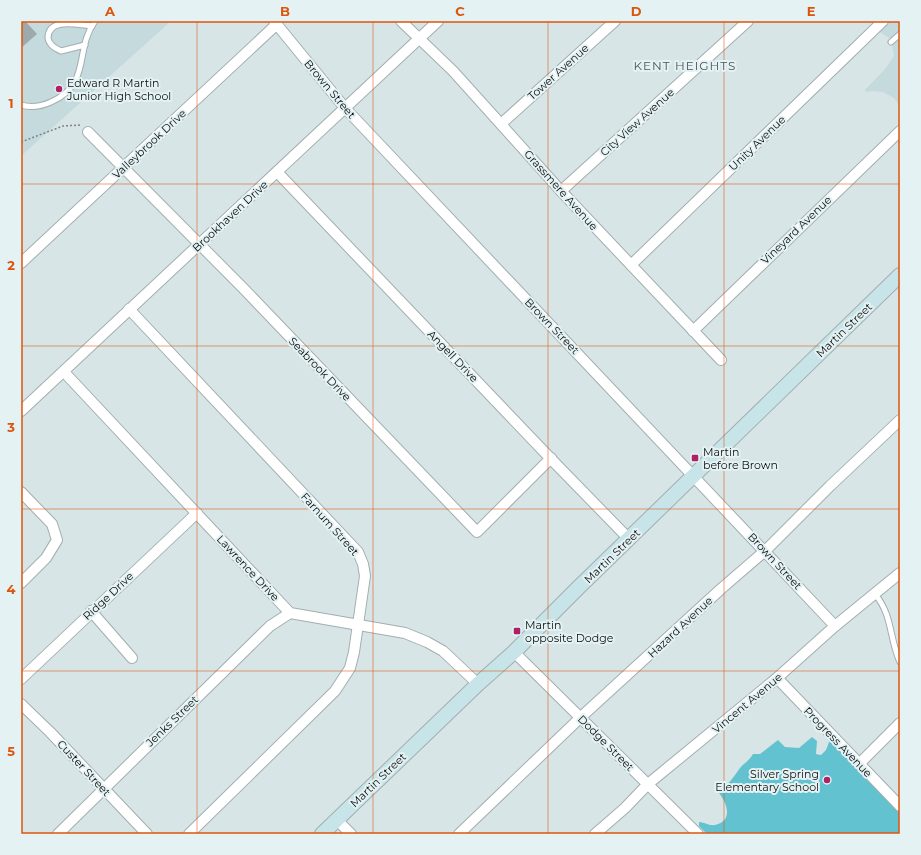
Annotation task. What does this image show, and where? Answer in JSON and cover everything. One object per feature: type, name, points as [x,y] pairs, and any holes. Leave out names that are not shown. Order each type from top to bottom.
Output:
[{"type":"street","name":"Grassmere Avenue","points":[[401,21],[453,71],[630,266],[721,360]]},
{"type":"street","name":"Brookhaven Drive","points":[[21,411],[438,21]]},
{"type":"street","name":"Tower Avenue","points":[[501,124],[615,21]]},
{"type":"street","name":"City View Avenue","points":[[561,191],[748,21]]},
{"type":"street","name":"Unity Avenue","points":[[630,266],[883,21]]},
{"type":"street","name":"Brown Street","points":[[275,22],[345,108],[766,550],[835,626]]},
{"type":"street","name":"Valleybrook Drive","points":[[21,263],[124,168],[275,22]]},
{"type":"street","name":"Vineyard Avenue","points":[[693,331],[900,131]]},
{"type":"street","name":"Seabrook Drive","points":[[88,132],[200,244],[477,532],[550,458]]},
{"type":"street","name":"Angell Drive","points":[[277,172],[550,458],[630,539]]},
{"type":"street","name":"Martin Street","points":[[322,834],[478,684],[514,652],[900,275]]},
{"type":"street","name":"Farnum Street","points":[[130,309],[358,552],[363,564],[365,576],[350,668],[335,691],[189,834]]},
{"type":"street","name":"Lawrence Drive","points":[[64,372],[290,613]]},
{"type":"street","name":"Hazard Avenue","points":[[459,834],[581,717],[722,588],[766,550],[830,486],[900,420]]},
{"type":"street","points":[[21,492],[52,524],[57,540],[46,558],[21,583]]},
{"type":"street","name":"Ridge Drive","points":[[21,679],[91,611],[197,513]]},
{"type":"street","name":"Vincent Avenue","points":[[595,834],[625,808],[648,784],[777,678],[835,626],[900,573]]},
{"type":"street","points":[[91,611],[132,658]]},
{"type":"street","points":[[290,613],[405,634],[444,651],[478,684]]},
{"type":"street","name":"Jenks Street","points":[[58,834],[103,788],[270,626],[290,613]]},
{"type":"street","name":"Dodge Street","points":[[514,652],[698,834]]},
{"type":"street","name":"Progress Avenue","points":[[777,678],[900,806]]},
{"type":"street","name":"Custer Street","points":[[21,704],[50,732],[147,834]]},
{"type":"street","points":[[859,764],[900,723]]},
{"type":"street","points":[[336,820],[351,834]]},
{"type":"lane","points":[[21,105],[44,106],[60,98],[72,88],[78,80],[85,45],[93,23],[58,24],[51,28],[48,35],[49,41],[52,46],[61,51],[85,45]]},
{"type":"lane","points":[[891,42],[900,34]]},
{"type":"lane","points":[[875,594],[880,600],[890,620],[895,652],[900,662]]},
{"type":"path","points":[[21,142],[63,126],[80,124],[88,132]]},
{"type":"shaded area","name":"Edward R Martin Junior High School","points":[[21,21],[171,21],[21,156]]},
{"type":"shaded area","points":[[882,21],[900,21],[900,107],[894,98],[883,92],[866,92],[865,90],[885,69],[894,56],[891,39],[875,29]]},
{"type":"shaded area","name":"Silver Spring Elementary School","points":[[812,737],[817,741],[816,754],[821,755],[826,750],[831,737],[900,807],[900,834],[707,834],[699,826],[699,822],[715,825],[725,820],[727,815],[726,806],[718,792],[728,784],[753,754],[760,754],[778,740],[785,747],[799,748]]},
{"type":"building","points":[[21,21],[25,21],[37,34],[21,48]]},
{"type":"place","name":"Edward R Martin Junior High School","points":[[59,89]]},
{"type":"place","name":"Martin before Brown","points":[[695,458]]},
{"type":"place","name":"Martin opposite Dodge","points":[[517,631]]},
{"type":"place","name":"Silver Spring Elementary School","points":[[827,780]]},
{"type":"district","name":"KENT HEIGHTS","points":[[685,66]]}]
